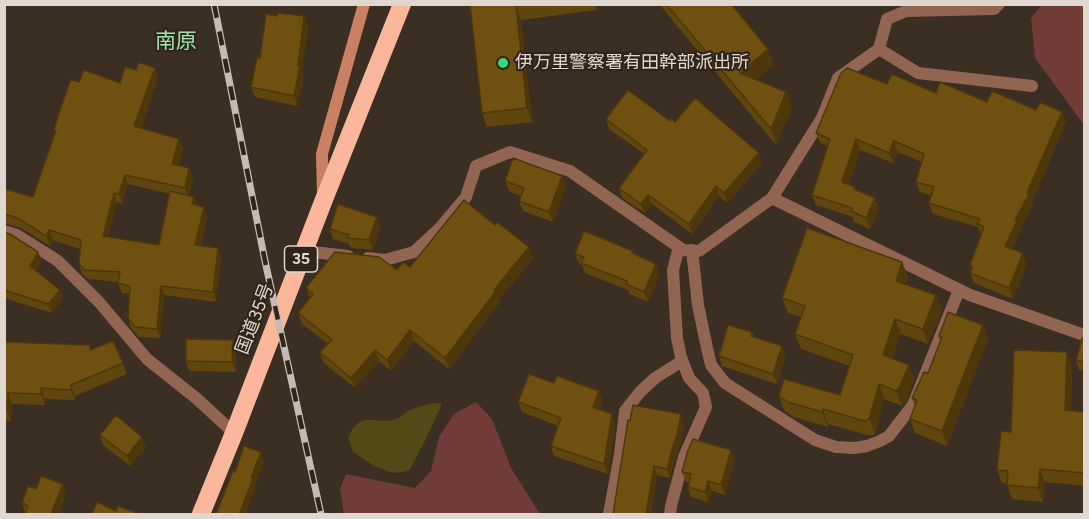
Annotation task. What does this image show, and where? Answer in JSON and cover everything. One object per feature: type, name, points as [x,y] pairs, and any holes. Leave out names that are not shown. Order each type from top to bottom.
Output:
[{"type":"highway","name":"国道35号","points":[[201,514],[402,4]]},
{"type":"street","points":[[323,202],[322,154],[364,4]]},
{"type":"street","points":[[304,250],[385,260],[414,252],[439,229],[465,197],[476,166],[510,152],[570,171],[683,250],[699,251],[772,198],[822,118],[838,78],[879,49],[887,19],[906,11],[994,9],[999,4]]},
{"type":"street","points":[[879,49],[918,73],[1032,86]]},
{"type":"street","points":[[772,198],[970,295],[1084,335]]},
{"type":"street","points":[[4,231],[17,235],[58,261],[99,302],[147,359],[196,398],[234,433]]},
{"type":"street","points":[[670,514],[684,457],[706,407],[703,393],[689,378],[682,361],[677,338],[673,270],[679,247]]},
{"type":"street","points":[[692,250],[698,305],[711,365],[717,374],[725,383],[814,441],[836,447],[867,446],[889,436],[913,405],[959,290]]},
{"type":"street","points":[[609,514],[625,411],[655,378],[682,361]]},
{"type":"shaded area","points":[[1043,4],[1084,5],[1084,125],[1035,58],[1031,18]]},
{"type":"shaded area","points":[[476,402],[492,419],[511,468],[540,514],[344,514],[340,489],[346,474],[415,488],[431,471],[439,437],[454,414]]},
{"type":"shaded area","points":[[442,404],[409,471],[393,473],[374,466],[353,452],[348,437],[353,428],[363,420],[388,421],[421,406]]},
{"type":"building","name":"伊万里警察署有田幹部派出所","points":[[470,4],[527,4],[516,6],[527,108],[482,113]]},
{"type":"building","points":[[666,4],[731,4],[768,49],[740,73],[786,92],[771,129]]},
{"type":"building","points":[[278,13],[304,16],[298,66],[300,66],[294,96],[251,87],[257,57],[260,58],[266,14],[277,16]]},
{"type":"building","points":[[139,62],[155,68],[134,126],[179,139],[172,164],[189,168],[185,188],[125,175],[119,194],[114,193],[103,236],[159,245],[170,191],[194,197],[192,204],[204,207],[195,245],[218,248],[213,292],[161,286],[157,329],[135,327],[128,318],[130,286],[118,283],[120,272],[85,270],[79,264],[81,240],[49,230],[46,236],[18,218],[4,214],[5,189],[33,197],[71,79],[79,82],[84,70],[120,83],[125,67],[136,70]]},
{"type":"building","points":[[847,68],[887,84],[892,74],[936,93],[940,82],[987,102],[992,91],[1036,110],[1040,102],[1062,112],[1005,246],[1023,253],[1009,288],[970,273],[973,266],[970,265],[984,227],[977,224],[980,219],[929,203],[934,187],[916,182],[924,154],[894,141],[889,153],[856,139],[842,182],[875,198],[866,218],[851,211],[852,208],[812,195],[830,139],[816,133],[841,73]]},
{"type":"building","points":[[628,90],[670,121],[672,119],[675,122],[695,98],[759,153],[724,193],[716,186],[689,224],[648,195],[641,204],[619,188],[647,150],[606,119]]},
{"type":"building","points":[[513,158],[562,176],[549,212],[519,201],[524,188],[505,181]]},
{"type":"building","points":[[464,200],[495,225],[497,222],[529,247],[494,290],[496,291],[445,358],[410,330],[387,360],[375,350],[351,378],[320,352],[332,340],[298,313],[313,294],[306,288],[335,252],[379,257],[397,270],[403,262],[410,267]]},
{"type":"building","points":[[338,204],[377,217],[369,240],[347,238],[349,235],[330,229]]},
{"type":"building","points":[[807,228],[902,262],[896,281],[936,295],[923,329],[895,319],[883,355],[909,365],[896,391],[879,384],[869,419],[865,421],[823,409],[822,412],[788,402],[779,396],[784,379],[840,395],[853,355],[795,334],[805,306],[782,298]]},
{"type":"building","points":[[584,231],[633,251],[632,253],[656,264],[644,292],[626,284],[627,281],[581,263],[584,257],[575,254]]},
{"type":"building","points":[[4,232],[38,252],[30,266],[60,290],[48,304],[4,290]]},
{"type":"building","points":[[948,312],[983,325],[942,431],[910,419],[917,400],[912,398],[924,372],[928,373],[942,337],[939,336]]},
{"type":"building","points":[[728,325],[752,332],[751,336],[782,346],[773,374],[719,356]]},
{"type":"building","points":[[1082,338],[1084,339],[1084,362],[1076,360]]},
{"type":"building","points":[[186,339],[233,340],[232,362],[186,361]]},
{"type":"building","points":[[113,341],[123,363],[71,385],[71,390],[41,388],[41,394],[8,393],[7,410],[4,410],[4,342],[90,345],[90,350]]},
{"type":"building","points":[[1014,350],[1067,352],[1065,410],[1084,412],[1084,473],[1040,469],[1038,488],[1007,485],[1008,471],[997,470],[1001,431],[1011,432]]},
{"type":"building","points":[[529,374],[554,383],[557,376],[599,391],[593,407],[612,414],[604,464],[551,446],[561,418],[518,402]]},
{"type":"building","points":[[633,405],[681,414],[667,469],[654,466],[646,514],[613,514],[628,420],[630,421]]},
{"type":"building","points":[[116,415],[142,437],[127,456],[100,435]]},
{"type":"building","points":[[693,439],[731,450],[721,485],[708,481],[705,492],[688,487],[691,474],[682,472]]},
{"type":"building","points":[[244,446],[261,452],[239,514],[216,514],[233,471],[235,472]]},
{"type":"building","points":[[41,476],[63,484],[51,514],[25,514],[28,506],[22,503],[28,486],[36,489]]},
{"type":"building","points":[[97,502],[116,511],[118,506],[140,514],[92,514]]},
{"type":"railway","points":[[214,4],[265,261],[321,514]]},
{"type":"place","name":"伊万里警察署有田幹部派出所","points":[[503,63]]},
{"type":"district","name":"南原","points":[[176,42]]}]
